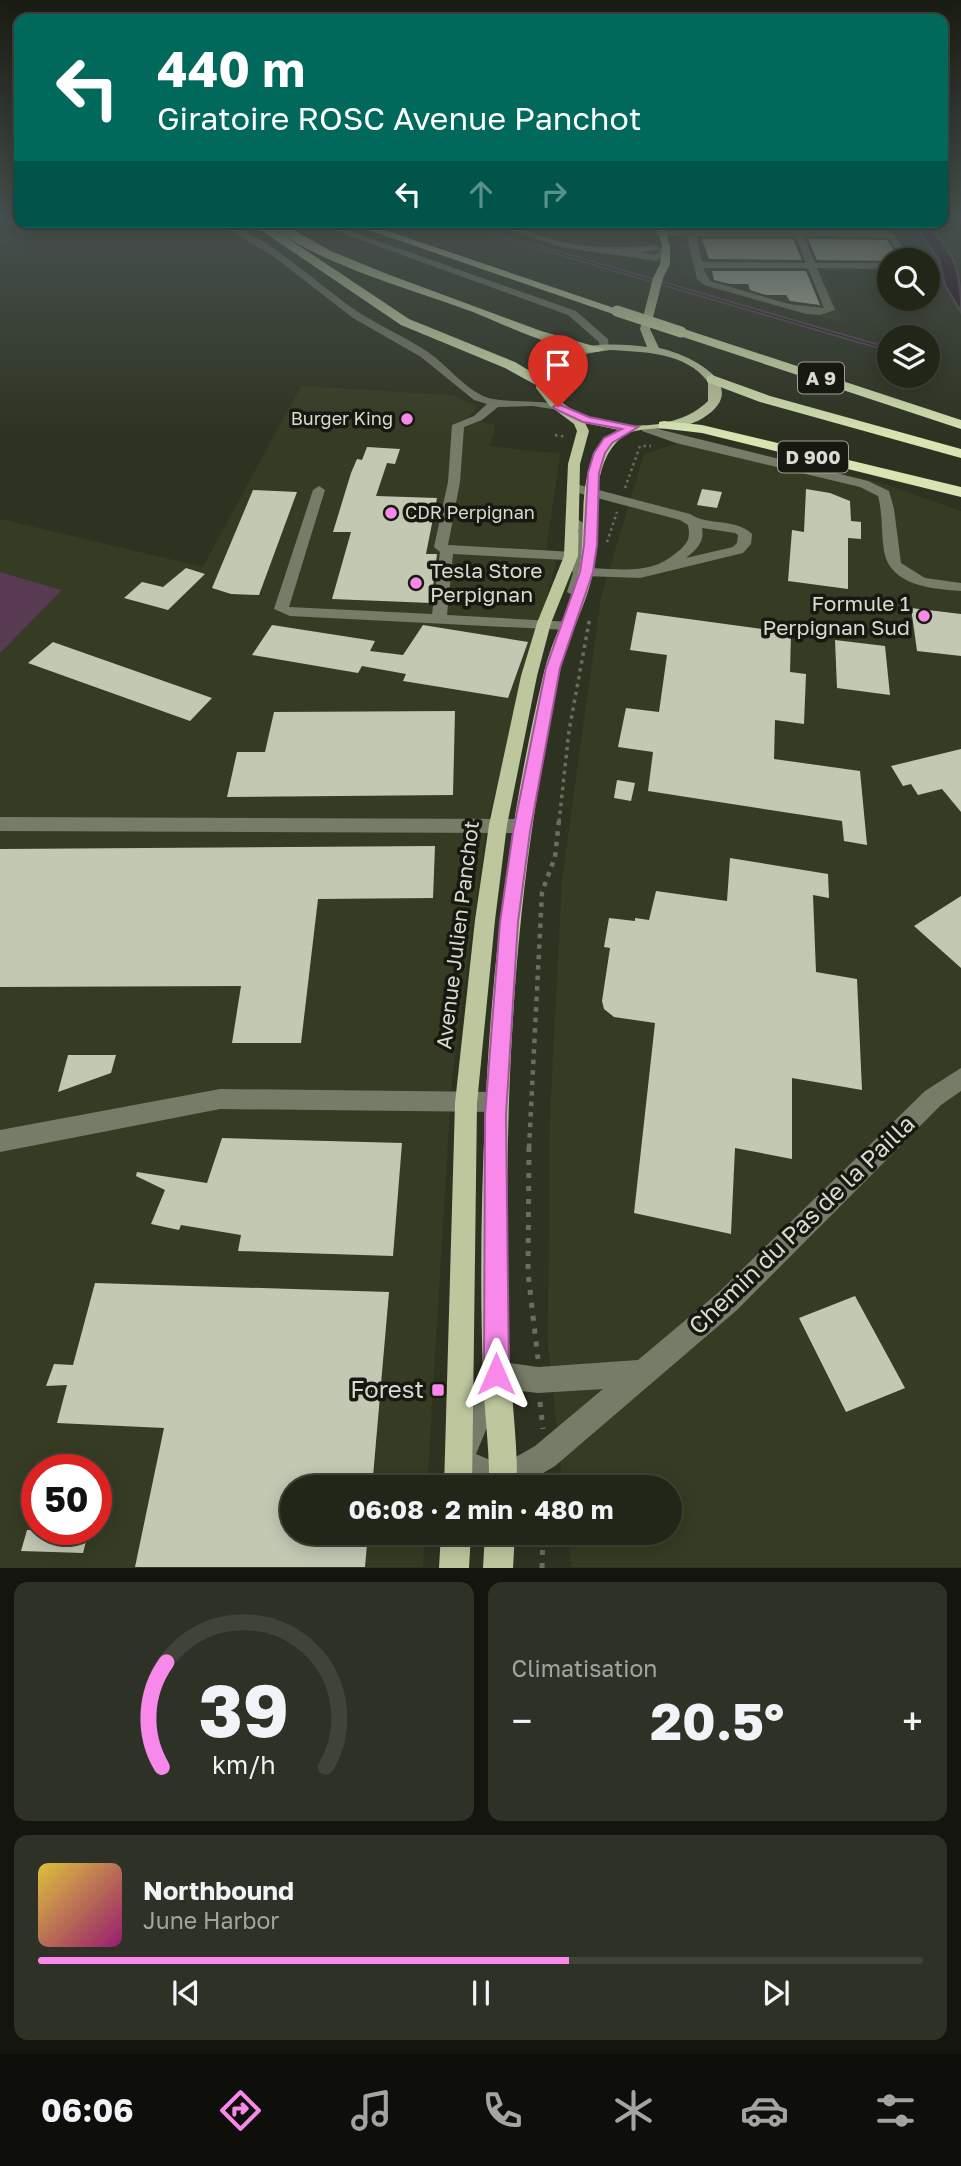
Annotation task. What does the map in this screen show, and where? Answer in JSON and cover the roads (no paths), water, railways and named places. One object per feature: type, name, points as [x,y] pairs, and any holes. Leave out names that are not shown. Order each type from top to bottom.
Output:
[{"type":"highway","points":[[356,291],[405,321],[446,341],[525,372],[542,385]]},
{"type":"highway","points":[[422,291],[488,314],[545,339],[571,346],[604,348]]},
{"type":"highway","name":"A 9","points":[[570,291],[961,412]]},
{"type":"highway","name":"A 9","points":[[575,291],[620,307]]},
{"type":"highway","name":"A 9","points":[[682,327],[961,425]]},
{"type":"highway","name":"D 900","points":[[712,379],[765,399],[961,454]]},
{"type":"highway","name":"D 900","points":[[671,434],[702,429],[961,492]]},
{"type":"main road","points":[[639,427],[601,424],[561,408],[542,385],[543,375],[555,363],[574,354],[604,348],[632,336],[654,291]]},
{"type":"main road","points":[[654,350],[645,329],[655,291]]},
{"type":"main road","points":[[604,348],[654,350],[690,362],[712,379],[716,395],[705,410],[671,434]]},
{"type":"main road","name":"Avenue Julien Panchot","points":[[502,1475],[496,1374],[497,1102],[509,922],[522,826],[553,668],[555,624],[571,556],[574,464],[583,431],[579,422],[561,408]]},
{"type":"main road","name":"Avenue Julien Panchot","points":[[458,1474],[466,1103],[498,825],[529,676],[555,624],[577,601],[592,572],[592,493],[600,453],[608,441],[639,427]]},
{"type":"main road","points":[[454,1567],[455,1545]]},
{"type":"main road","points":[[498,1567],[499,1545]]},
{"type":"street","points":[[325,291],[357,316],[414,347],[478,398],[496,403],[561,408]]},
{"type":"street","points":[[510,291],[572,313],[604,341],[604,348]]},
{"type":"street","points":[[735,291],[799,310],[825,312],[830,310],[822,291]]},
{"type":"street","points":[[510,404],[527,400],[542,385]]},
{"type":"street","points":[[496,403],[480,419],[458,425],[454,482],[441,547],[447,551],[571,556],[580,573],[573,595],[577,601]]},
{"type":"street","points":[[639,427],[871,487],[884,494],[887,502],[891,558],[900,571],[925,583],[961,587]]},
{"type":"street","points":[[572,487],[667,510],[694,523],[739,530],[745,534],[744,544],[738,550],[640,574],[592,572],[578,561],[586,529],[574,521]]},
{"type":"street","points":[[319,490],[281,609],[555,624]]},
{"type":"street","points":[[670,565],[692,546],[697,536],[694,523]]},
{"type":"street","points":[[439,618],[447,551]]},
{"type":"street","points":[[0,824],[522,826]]},
{"type":"street","name":"Chemin du Pas de la Pailla","points":[[516,1475],[545,1456],[728,1301],[933,1098],[961,1078]]},
{"type":"street","points":[[0,1141],[220,1099],[497,1102]]},
{"type":"street","points":[[458,1474],[496,1374],[538,1380],[644,1373]]},
{"type":"place","name":"Burger King","points":[[407,419]]},
{"type":"place","name":"CDR Perpignan","points":[[391,513]]},
{"type":"place","name":"Tesla Store Perpignan","points":[[416,583]]},
{"type":"place","name":"Formule 1 Perpignan Sud","points":[[924,616]]},
{"type":"place","name":"Forest","points":[[438,1390]]}]
